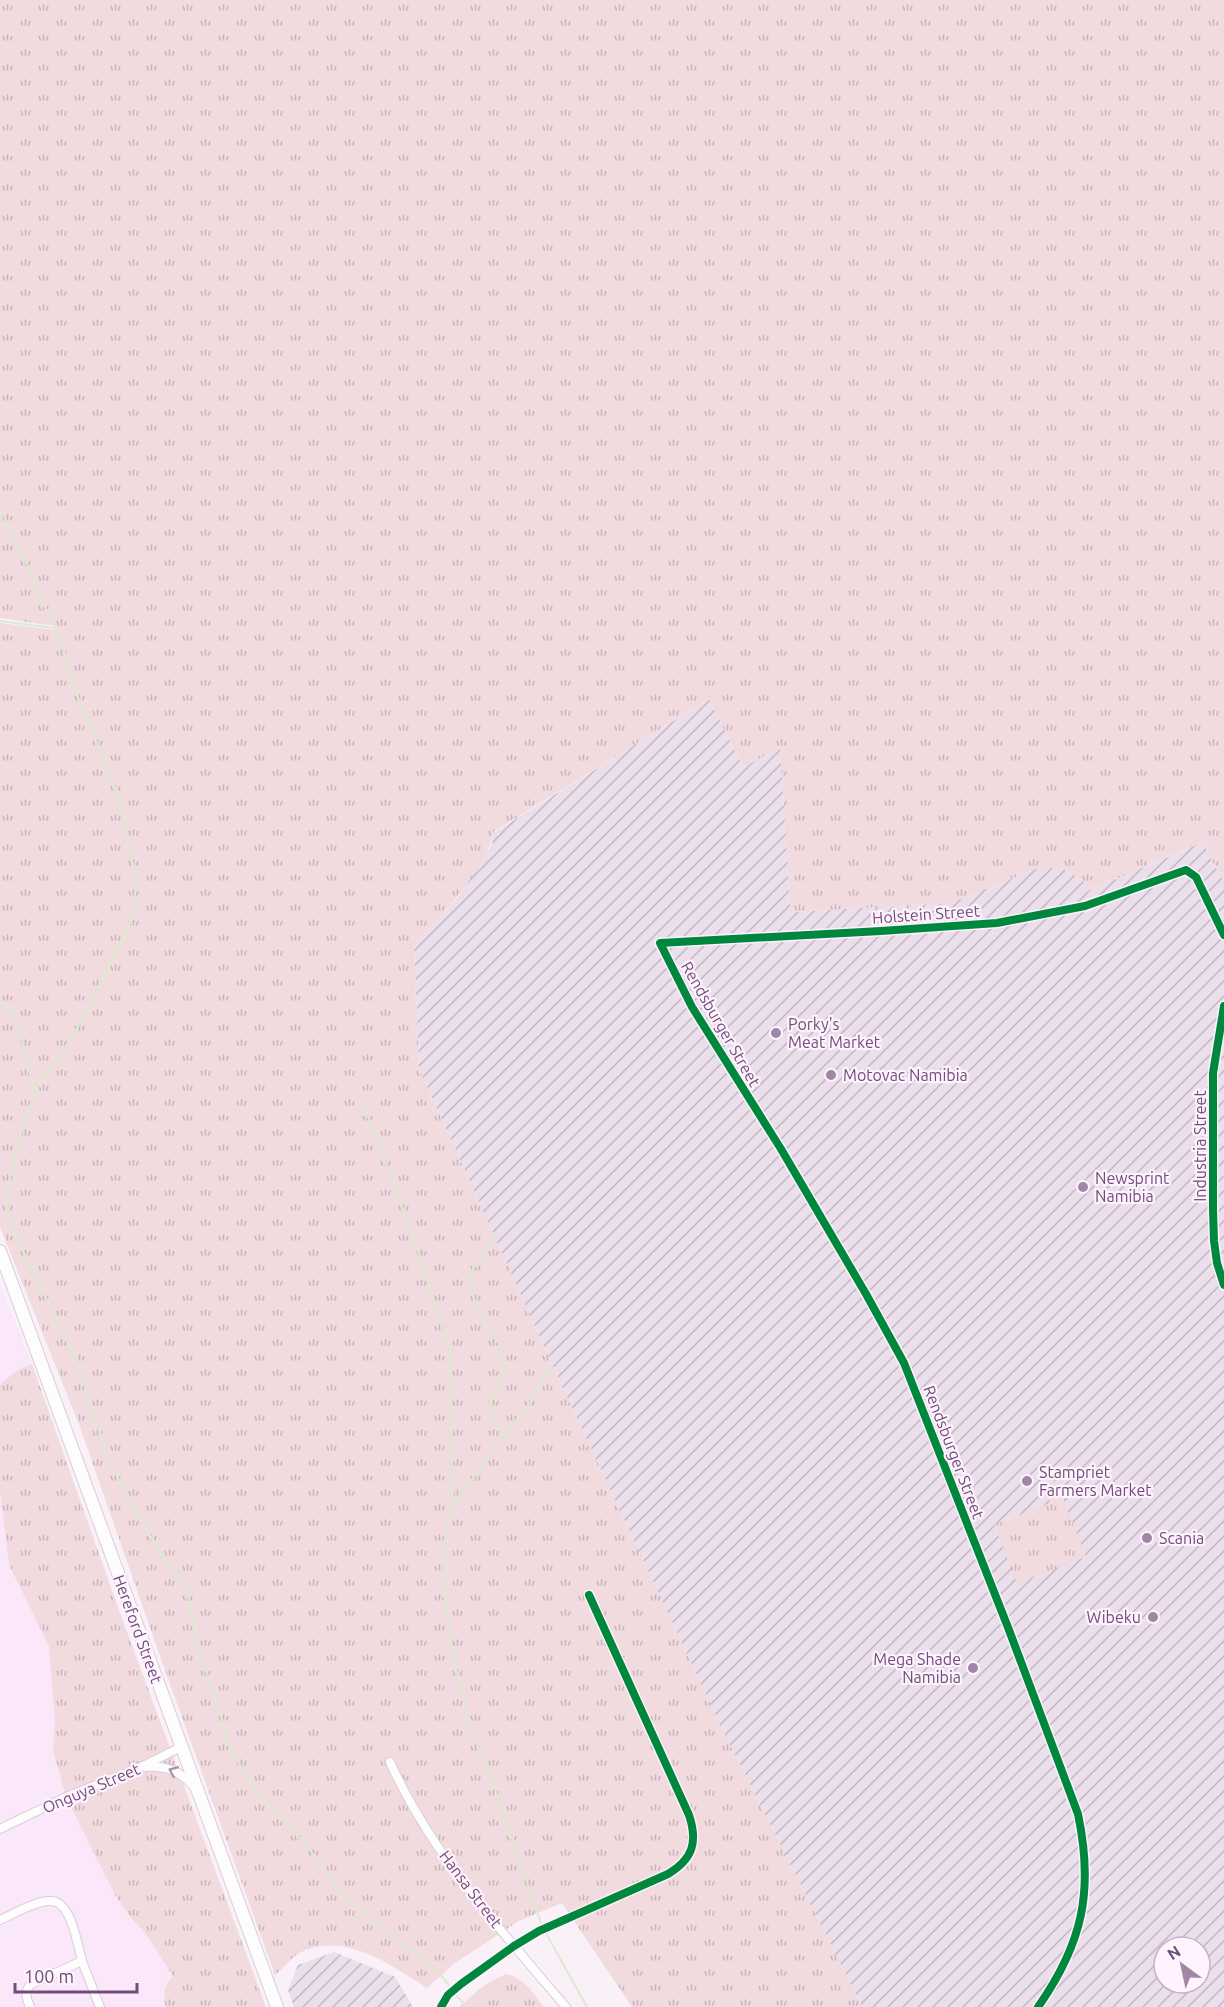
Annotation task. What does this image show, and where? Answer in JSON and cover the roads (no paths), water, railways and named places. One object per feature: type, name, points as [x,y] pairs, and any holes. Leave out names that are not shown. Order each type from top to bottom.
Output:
[{"type":"main road","name":"Hereford Street","points":[[0,1251],[278,2007]]},
{"type":"street","name":"Holstein Street","points":[[660,943],[869,932],[997,922],[1086,906],[1186,870],[1196,877],[1224,935]]},
{"type":"street","name":"Rendsburger Street","points":[[660,943],[692,1007],[792,1168],[904,1362],[1078,1814],[1082,1836],[1084,1897],[1069,1957],[1038,2007]]},
{"type":"street","name":"Industria Street","points":[[1224,1006],[1213,1073],[1214,1241],[1224,1285]]},
{"type":"street","points":[[441,2007],[448,1995],[461,1984],[539,1931],[668,1874],[686,1860],[694,1842],[689,1815],[589,1595]]},
{"type":"street","name":"Onguya Street","points":[[0,1828],[66,1797],[139,1768],[181,1747]]},
{"type":"street","name":"Hansa Street","points":[[390,1762],[402,1790],[422,1824],[514,1946],[566,2007]]},
{"type":"street","points":[[139,1768],[160,1766],[172,1768],[199,1793]]},
{"type":"street","points":[[0,1920],[45,1902],[56,1902],[63,1906],[68,1914],[82,1961],[100,2007]]},
{"type":"street","points":[[30,2007],[26,1996],[27,1989],[32,1984],[82,1961]]},
{"type":"waterway","points":[[0,508],[56,631],[64,651],[70,678],[120,799],[136,881],[133,916],[93,1001],[35,1092],[23,1125],[11,1172],[7,1204],[11,1227],[81,1369],[90,1404],[111,1464],[164,1559],[186,1586],[201,1658],[215,1694],[228,1744],[244,1773],[263,1801],[306,1845],[341,1891],[378,1925],[440,1974],[449,1985]]},
{"type":"waterway","points":[[0,621],[54,628]]},
{"type":"waterway","points":[[0,1001],[14,1013],[21,1031],[23,1048],[35,1091]]},
{"type":"waterway","points":[[364,1106],[412,1233],[450,1349],[453,1504],[443,1546],[444,1596],[455,1665],[470,1726],[491,1778],[541,1923]]},
{"type":"waterway","points":[[495,1235],[468,1277],[479,1316],[500,1345],[504,1369],[490,1403],[502,1436]]},
{"type":"waterway","points":[[454,1503],[502,1436],[527,1407],[552,1365]]},
{"type":"waterway","points":[[547,1935],[587,2007]]},
{"type":"waterway","points":[[457,1996],[467,2007]]},
{"type":"place","name":"Porky's Meat Market","points":[[776,1033]]},
{"type":"place","name":"Motovac Namibia","points":[[831,1075]]},
{"type":"place","name":"Newsprint Namibia","points":[[1083,1187]]},
{"type":"place","name":"Stampriet Farmers Market","points":[[1027,1481]]},
{"type":"place","name":"Scania","points":[[1147,1538]]},
{"type":"place","name":"Wibeku","points":[[1153,1617]]},
{"type":"place","name":"Mega Shade Namibia","points":[[973,1668]]}]
